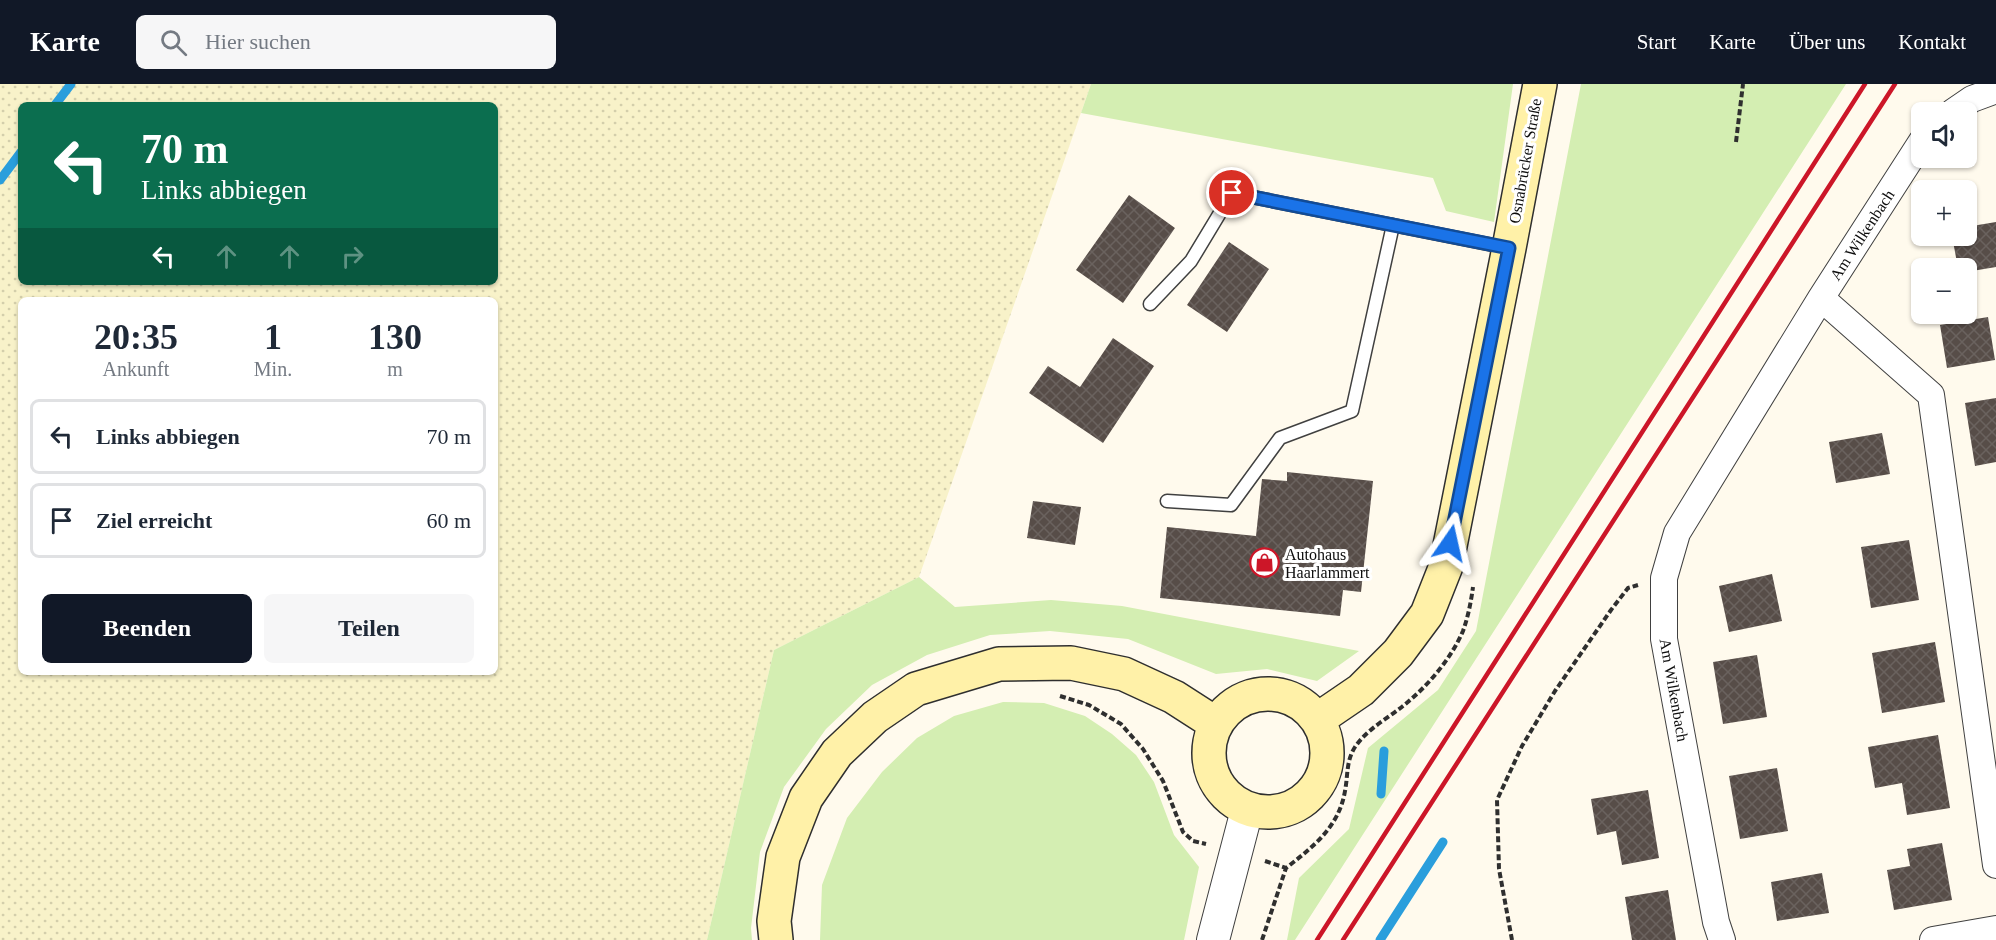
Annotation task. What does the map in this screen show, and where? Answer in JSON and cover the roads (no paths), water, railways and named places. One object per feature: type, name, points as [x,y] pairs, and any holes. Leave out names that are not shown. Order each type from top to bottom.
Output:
[{"type":"main road","name":"Osnabrücker Straße","points":[[1317,720],[1361,690],[1398,653],[1427,614],[1446,566],[1540,84]]},
{"type":"main road","points":[[776,940],[774,921],[783,857],[806,798],[837,753],[875,717],[916,689],[999,664],[1071,663],[1124,674],[1174,697],[1216,724]]},
{"type":"main road","points":[[1272,693],[1291,698],[1306,707],[1317,720],[1324,734],[1327,751],[1325,767],[1318,785],[1304,800],[1286,810],[1267,813],[1247,810],[1224,794],[1214,779],[1209,765],[1208,747],[1216,724],[1224,712],[1240,700],[1272,693]]},
{"type":"street","points":[[1968,102],[1996,90]]},
{"type":"street","name":"Am Wilkenbach","points":[[1722,940],[1716,922],[1664,639],[1664,578],[1677,533],[1821,298],[1911,158]]},
{"type":"street","name":"Am Wilkenbach","points":[[1821,298],[1931,394],[1996,865]]},
{"type":"street","points":[[1213,940],[1247,810]]},
{"type":"street","points":[[1933,940],[1996,929]]},
{"type":"lane","points":[[1150,304],[1191,261],[1232,193],[1509,248]]},
{"type":"lane","points":[[1167,501],[1231,505],[1280,438],[1352,411],[1393,225]]},
{"type":"waterway","points":[[57,102],[71,84]]},
{"type":"waterway","points":[[0,180],[18,156]]},
{"type":"waterway","points":[[1381,794],[1384,751]]},
{"type":"waterway","points":[[1380,940],[1443,842]]},
{"type":"railway","points":[[1317,940],[1865,84]]},
{"type":"railway","points":[[1343,940],[1895,84]]},
{"type":"place","name":"Autohaus Haarlammert","points":[[1264,563]]}]
